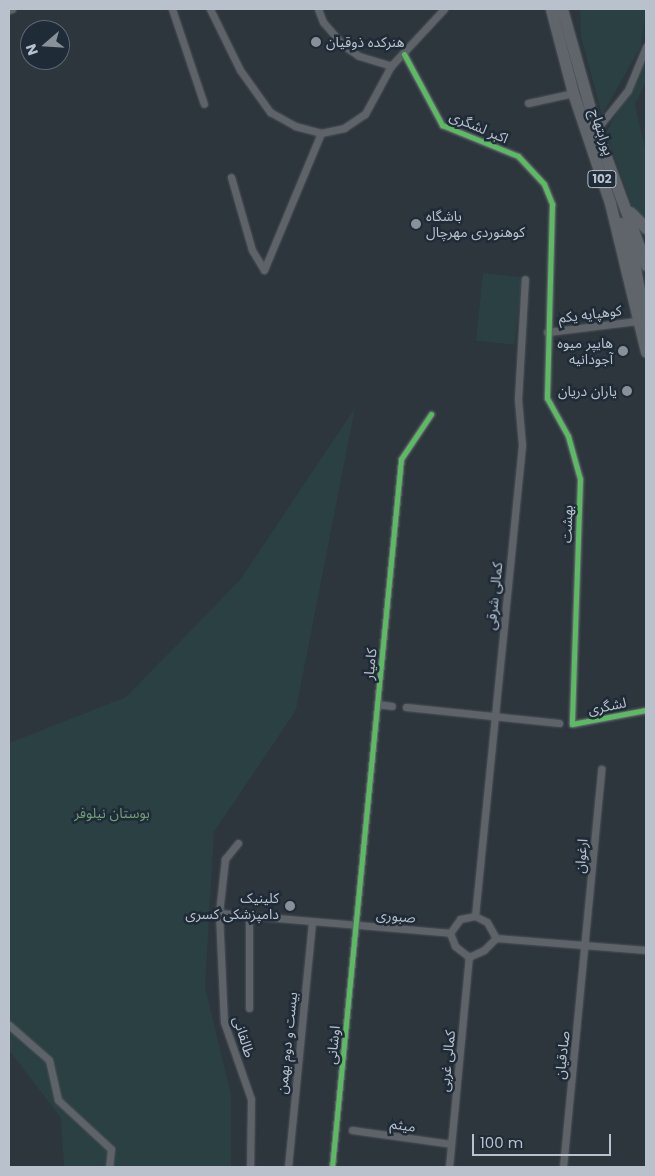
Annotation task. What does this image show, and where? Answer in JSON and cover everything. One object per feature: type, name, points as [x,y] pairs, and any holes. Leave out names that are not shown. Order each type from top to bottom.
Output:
[{"type":"main road","name":"پورابتهاج","points":[[550,9],[573,93],[610,204],[641,324],[646,352]]},
{"type":"main road","name":"پورابتهاج","points":[[562,9],[596,130],[624,206],[644,245],[646,262]]},
{"type":"main road","points":[[610,204],[633,257],[641,324]]},
{"type":"main road","points":[[624,206],[646,228]]},
{"type":"main road","points":[[633,257],[646,262]]},
{"type":"street","points":[[172,9],[204,104]]},
{"type":"street","points":[[210,9],[240,70],[270,112],[295,126],[321,133],[344,128],[365,114],[391,66],[444,9]]},
{"type":"street","points":[[318,9],[324,22],[343,44],[359,56],[391,66]]},
{"type":"street","points":[[596,130],[628,90],[646,47]]},
{"type":"street","name":"اکبر لشگری","points":[[404,54],[442,124],[518,156],[544,184],[552,204],[547,332]]},
{"type":"street","points":[[528,103],[573,93]]},
{"type":"street","points":[[231,176],[252,250],[264,270],[321,133]]},
{"type":"street","name":"کمالی شرقی","points":[[475,916],[522,445],[518,399],[525,279]]},
{"type":"street","name":"کوهپایه یکم","points":[[547,332],[641,324]]},
{"type":"street","name":"بهشت","points":[[547,332],[547,398],[568,436],[580,480],[572,724]]},
{"type":"street","name":"کامیار","points":[[356,925],[401,459],[431,414]]},
{"type":"street","points":[[377,704],[392,706]]},
{"type":"street","points":[[406,708],[559,723]]},
{"type":"street","name":"لشگری","points":[[572,724],[646,710]]},
{"type":"street","name":"ارغوان","points":[[586,945],[601,769]]},
{"type":"street","name":"طالقانی","points":[[238,843],[225,859],[219,913],[224,1022],[251,1099],[250,1167]]},
{"type":"street","name":"صبوری","points":[[219,913],[450,933]]},
{"type":"street","points":[[249,915],[249,1008]]},
{"type":"street","points":[[496,938],[486,922],[475,916],[460,919],[450,933],[455,946],[469,957],[484,950],[496,938],[646,950]]},
{"type":"street","name":"بیست و دوم بهمن","points":[[288,1167],[312,921]]},
{"type":"street","name":"اوشانی","points":[[332,1167],[356,925]]},
{"type":"street","name":"صادقیان","points":[[563,1167],[586,945]]},
{"type":"street","name":"کمالی غربی","points":[[449,1167],[469,957]]},
{"type":"street","points":[[9,1025],[49,1060],[58,1100],[111,1149],[109,1167]]},
{"type":"street","name":"میثم","points":[[352,1130],[451,1144]]},
{"type":"green space","points":[[580,9],[646,9],[641,46],[602,115],[581,37]]},
{"type":"green space","points":[[646,60],[646,81],[635,104],[646,153],[646,221],[632,206],[606,132]]},
{"type":"green space","points":[[483,273],[522,277],[515,345],[476,341]]},
{"type":"green space","name":"بوستان نیلوفر","points":[[355,408],[296,710],[214,832],[205,987],[231,1094],[231,1167],[64,1167],[61,1118],[9,1050],[9,743],[126,697],[240,580]]},
{"type":"cycle path","points":[[404,54],[442,125],[518,156],[544,184],[552,204],[547,398],[568,436],[580,479],[572,724],[646,710]]},
{"type":"cycle path","points":[[332,1167],[401,459],[431,414]]},
{"type":"place","name":"هنرکده ذوقیان","points":[[316,42]]},
{"type":"place","name":"باشگاه کوهنوردی مهرچال","points":[[416,224]]},
{"type":"place","name":"هایپر میوه آجودانیه","points":[[623,351]]},
{"type":"place","name":"یاران دریان","points":[[627,391]]},
{"type":"place","name":"کلینیک دامپزشکی کسری","points":[[290,906]]}]
